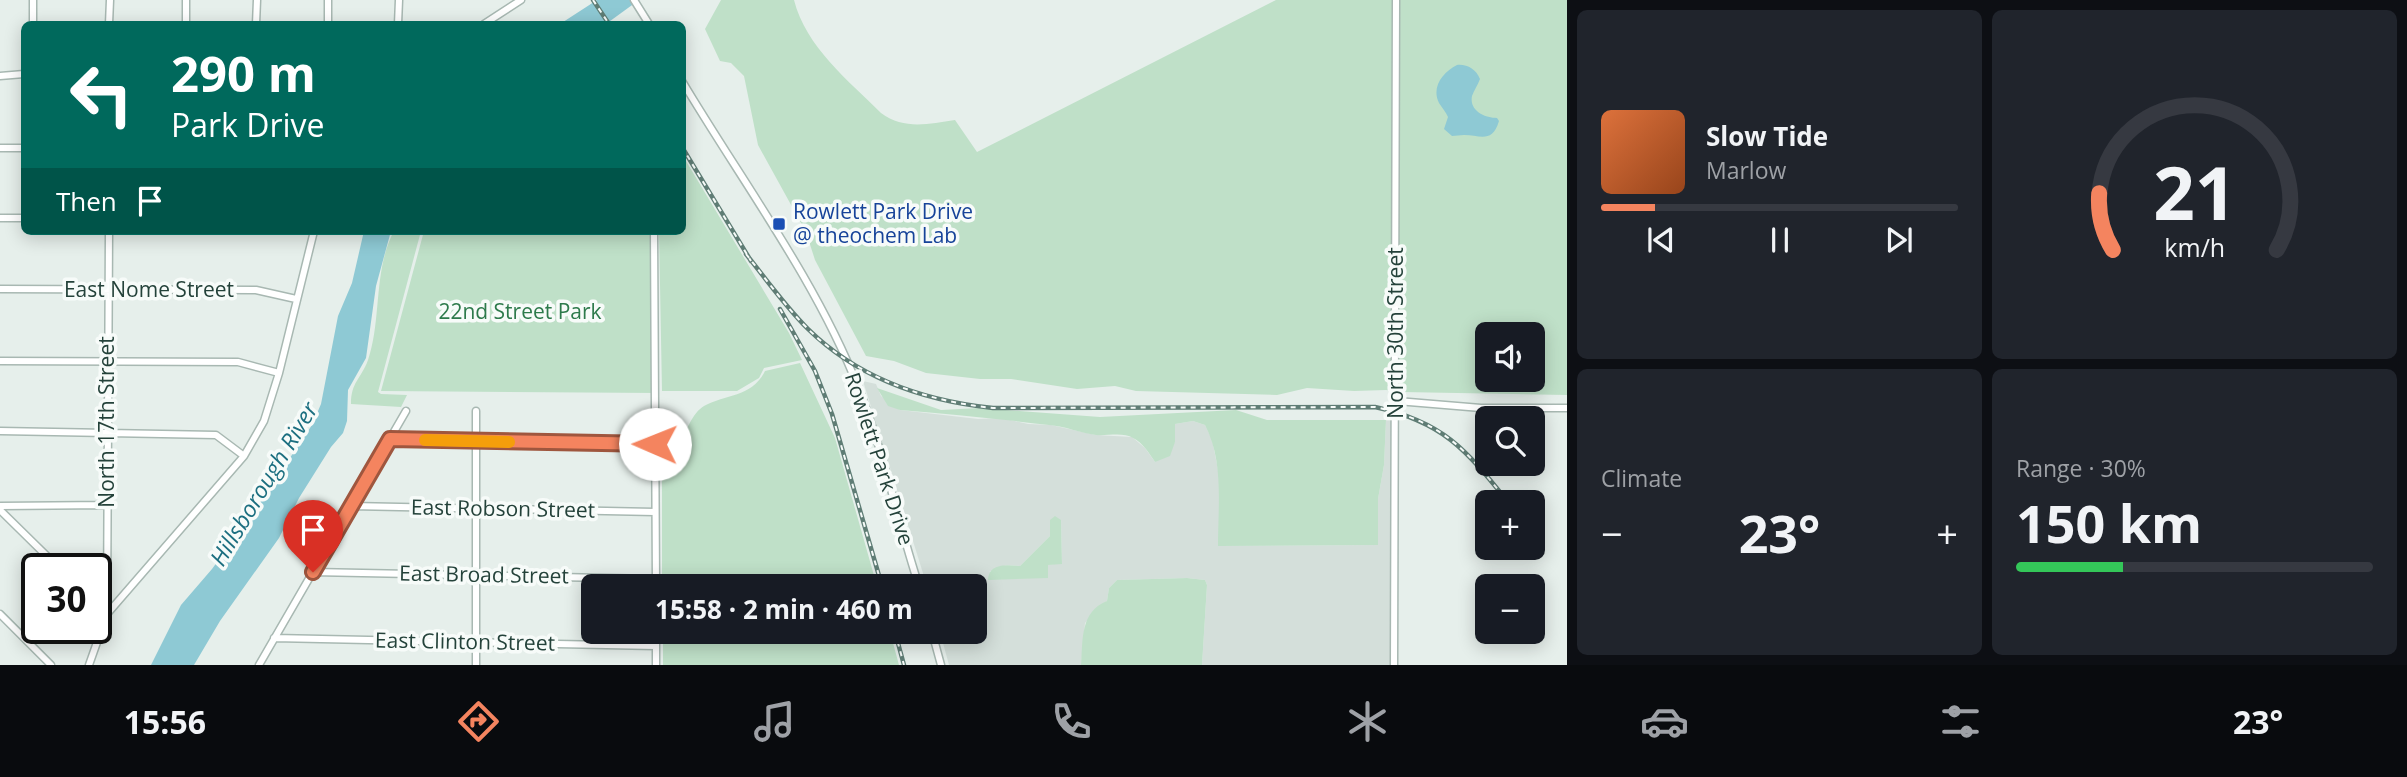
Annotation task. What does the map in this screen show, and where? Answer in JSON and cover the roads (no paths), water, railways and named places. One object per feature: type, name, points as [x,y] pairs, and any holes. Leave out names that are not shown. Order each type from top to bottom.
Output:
[{"type":"street","points":[[33,0],[33,21]]},
{"type":"street","points":[[109,21],[110,0]]},
{"type":"street","points":[[186,0],[186,21]]},
{"type":"street","points":[[256,21],[257,0]]},
{"type":"street","points":[[328,0],[328,21]]},
{"type":"street","points":[[398,21],[399,0]]},
{"type":"street","points":[[489,21],[522,0]]},
{"type":"street","points":[[634,0],[647,21]]},
{"type":"street","name":"North 30th Street","points":[[1394,665],[1396,0]]},
{"type":"street","points":[[0,76],[21,75]]},
{"type":"street","name":"Rowlett Park Drive","points":[[686,87],[791,258],[844,354],[872,424],[916,574]]},
{"type":"street","points":[[0,148],[21,148]]},
{"type":"street","points":[[0,218],[21,218]]},
{"type":"street","name":"North 17th Street","points":[[107,553],[109,235]]},
{"type":"street","points":[[112,608],[244,456],[264,421],[279,373],[313,235]]},
{"type":"street","points":[[654,235],[656,574]]},
{"type":"street","name":"East Nome Street","points":[[0,289],[256,290],[296,299]]},
{"type":"street","points":[[0,361],[238,362],[279,373]]},
{"type":"street","points":[[1396,401],[1481,408],[1567,408]]},
{"type":"street","points":[[258,665],[406,411]]},
{"type":"street","points":[[476,411],[476,665]]},
{"type":"street","points":[[0,431],[216,435],[244,456]]},
{"type":"street","points":[[390,439],[655,444]]},
{"type":"street","points":[[0,508],[107,505]]},
{"type":"street","name":"East Robson Street","points":[[351,506],[655,512]]},
{"type":"street","points":[[0,508],[44,553]]},
{"type":"street","name":"East Broad Street","points":[[313,572],[581,580]]},
{"type":"street","points":[[0,614],[51,665]]},
{"type":"street","name":"East Clinton Street","points":[[274,638],[656,646]]},
{"type":"street","points":[[89,665],[96,644]]},
{"type":"street","points":[[935,644],[941,665]]},
{"type":"street","points":[[656,646],[656,665]]},
{"type":"water","points":[[597,0],[639,0],[610,21],[565,21]]},
{"type":"water","points":[[1457,65],[1471,68],[1480,79],[1472,96],[1475,110],[1499,121],[1489,136],[1452,136],[1444,129],[1448,117],[1439,103],[1437,86],[1443,76]]},
{"type":"water","points":[[363,235],[390,235],[376,286],[366,358],[348,390],[347,421],[343,433],[299,498],[279,538],[220,621],[194,665],[151,665],[181,605],[212,569],[251,516],[312,425],[321,404],[338,316],[352,283]]},
{"type":"railway","points":[[593,0],[607,21]]},
{"type":"railway","points":[[686,154],[751,261]]},
{"type":"railway","points":[[746,254],[791,311],[828,346],[871,374],[918,393],[942,400],[993,408],[1375,407],[1399,413],[1436,430],[1466,453],[1498,490]]},
{"type":"railway","points":[[780,309],[815,371],[832,414],[879,574]]},
{"type":"railway","points":[[898,644],[904,665]]},
{"type":"place","name":"Rowlett Park Drive @ theochem Lab","points":[[779,224]]},
{"type":"park label","name":"22nd Street Park","points":[[520,312]]},
{"type":"water label","name":"Hillsborough River","points":[[264,484]]}]
